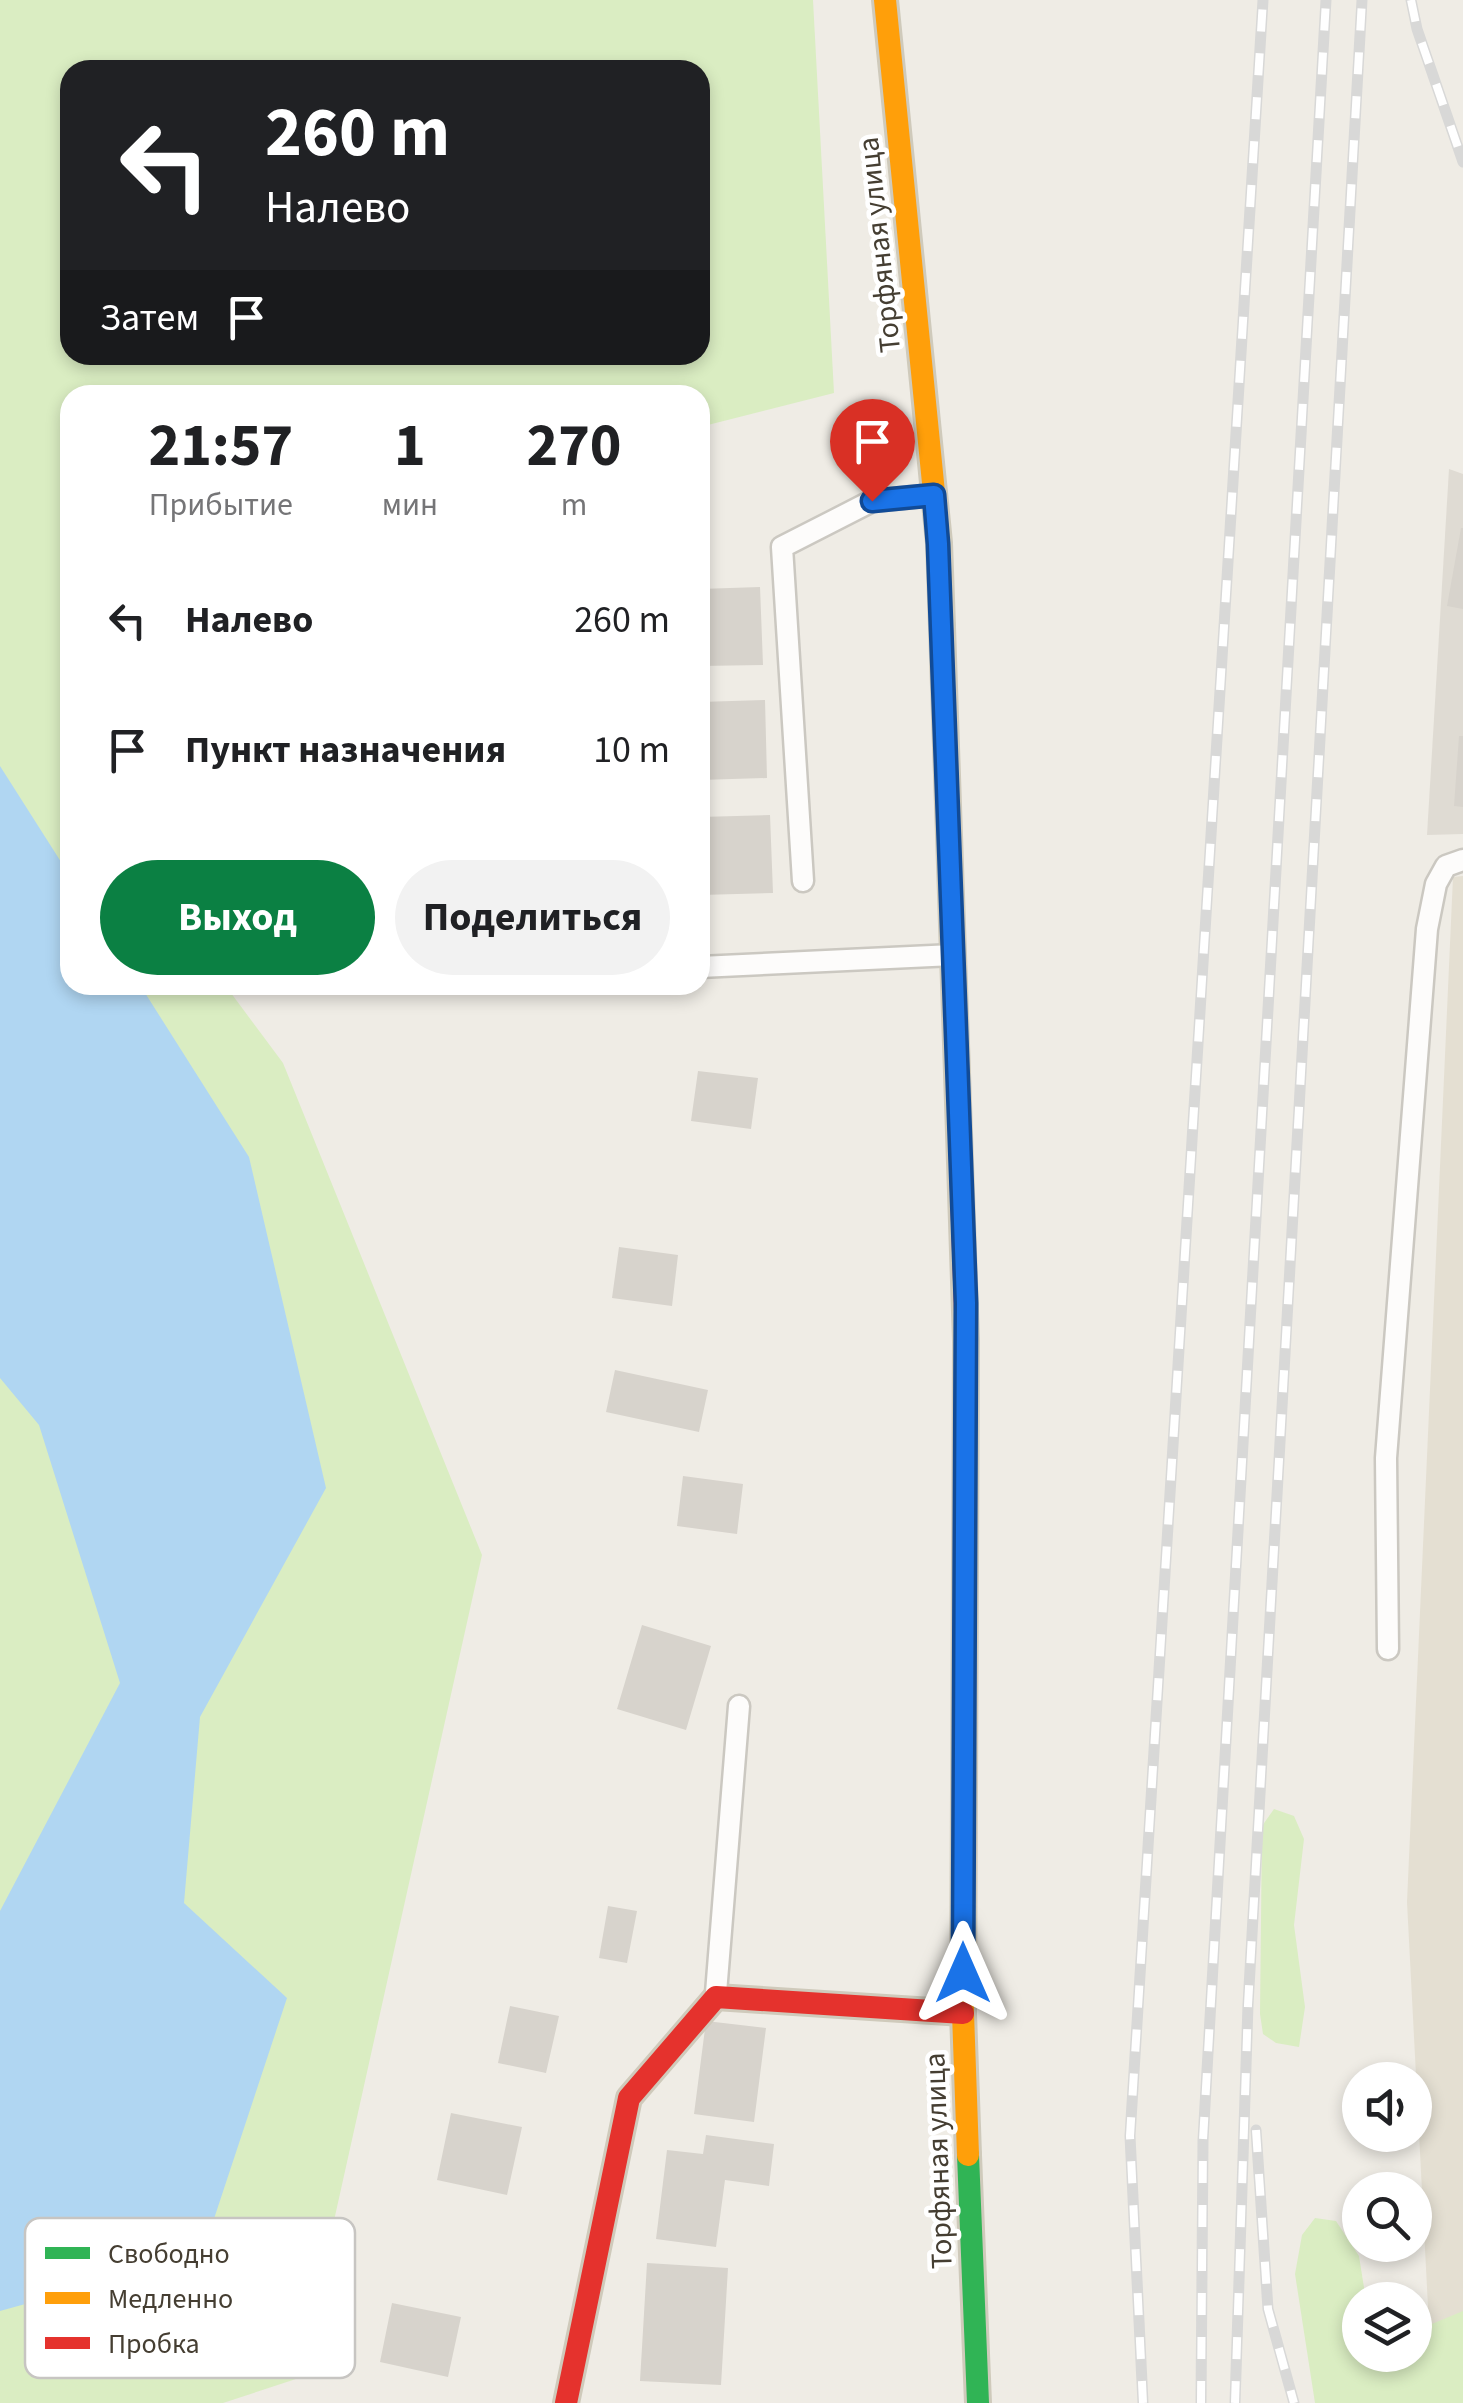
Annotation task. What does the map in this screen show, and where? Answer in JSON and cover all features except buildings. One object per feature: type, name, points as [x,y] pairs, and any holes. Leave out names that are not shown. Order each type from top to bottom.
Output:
[{"type":"street","name":"Торфяная улица","points":[[884,0],[938,544],[966,1303],[963,2013],[978,2403]]},
{"type":"street","points":[[566,2403],[629,2098],[716,1997],[963,2013]]},
{"type":"lane","points":[[802,880],[782,546],[872,501],[934,495]]},
{"type":"lane","points":[[1388,1649],[1386,1458],[1428,929],[1436,884],[1446,866],[1463,860]]},
{"type":"lane","points":[[710,967],[954,955]]},
{"type":"lane","points":[[716,1997],[738,1706]]},
{"type":"shaded area","points":[[1449,469],[1463,474],[1463,834],[1427,835]]},
{"type":"shaded area","points":[[1463,876],[1463,2403],[1433,2403],[1432,2282],[1427,2282],[1426,2262],[1432,2262],[1432,2172],[1421,2172],[1420,2152],[1432,2152],[1432,2062],[1415,2062],[1407,1902],[1453,877]]},
{"type":"green space","points":[[0,0],[813,0],[834,393],[710,424],[710,385],[60,385],[60,995],[232,995],[283,1063],[482,1555],[335,2218],[25,2218],[25,2378],[299,2378],[223,2403],[0,2403]]},
{"type":"green space","points":[[1274,1809],[1294,1816],[1304,1839],[1294,1925],[1305,2007],[1299,2047],[1276,2043],[1263,2034],[1260,2014],[1262,1826]]},
{"type":"green space","points":[[1315,2218],[1336,2221],[1342,2230],[1342,2262],[1360,2262],[1363,2282],[1342,2282],[1342,2372],[1432,2372],[1432,2324],[1463,2311],[1463,2403],[1315,2403],[1295,2274],[1302,2235]]},
{"type":"water","points":[[0,766],[60,860],[60,995],[146,995],[249,1157],[326,1488],[200,1717],[184,1903],[287,1998],[214,2218],[25,2218],[25,2304],[0,2311],[0,1911],[120,1683],[39,1425],[0,1378]]},
{"type":"railway","points":[[1143,2403],[1130,2136],[1263,0]]},
{"type":"railway","points":[[1201,2403],[1203,2140],[1326,0]]},
{"type":"railway","points":[[1235,2403],[1248,2005],[1362,0]]},
{"type":"railway","points":[[1411,0],[1417,29],[1463,162]]},
{"type":"railway","points":[[1256,2130],[1268,2309],[1294,2403]]},
{"type":"traffic: fast","points":[[968,2155],[978,2403]]},
{"type":"traffic: slow","points":[[885,0],[939,543],[942,627]]},
{"type":"traffic: slow","points":[[966,1341],[963,2013],[968,2155]]},
{"type":"traffic: jam","points":[[942,627],[966,1341]]},
{"type":"traffic: jam","points":[[566,2403],[629,2098],[716,1997],[963,2013]]},
{"type":"route","points":[[872,501],[934,495],[938,544],[966,1303],[963,1973]]}]
